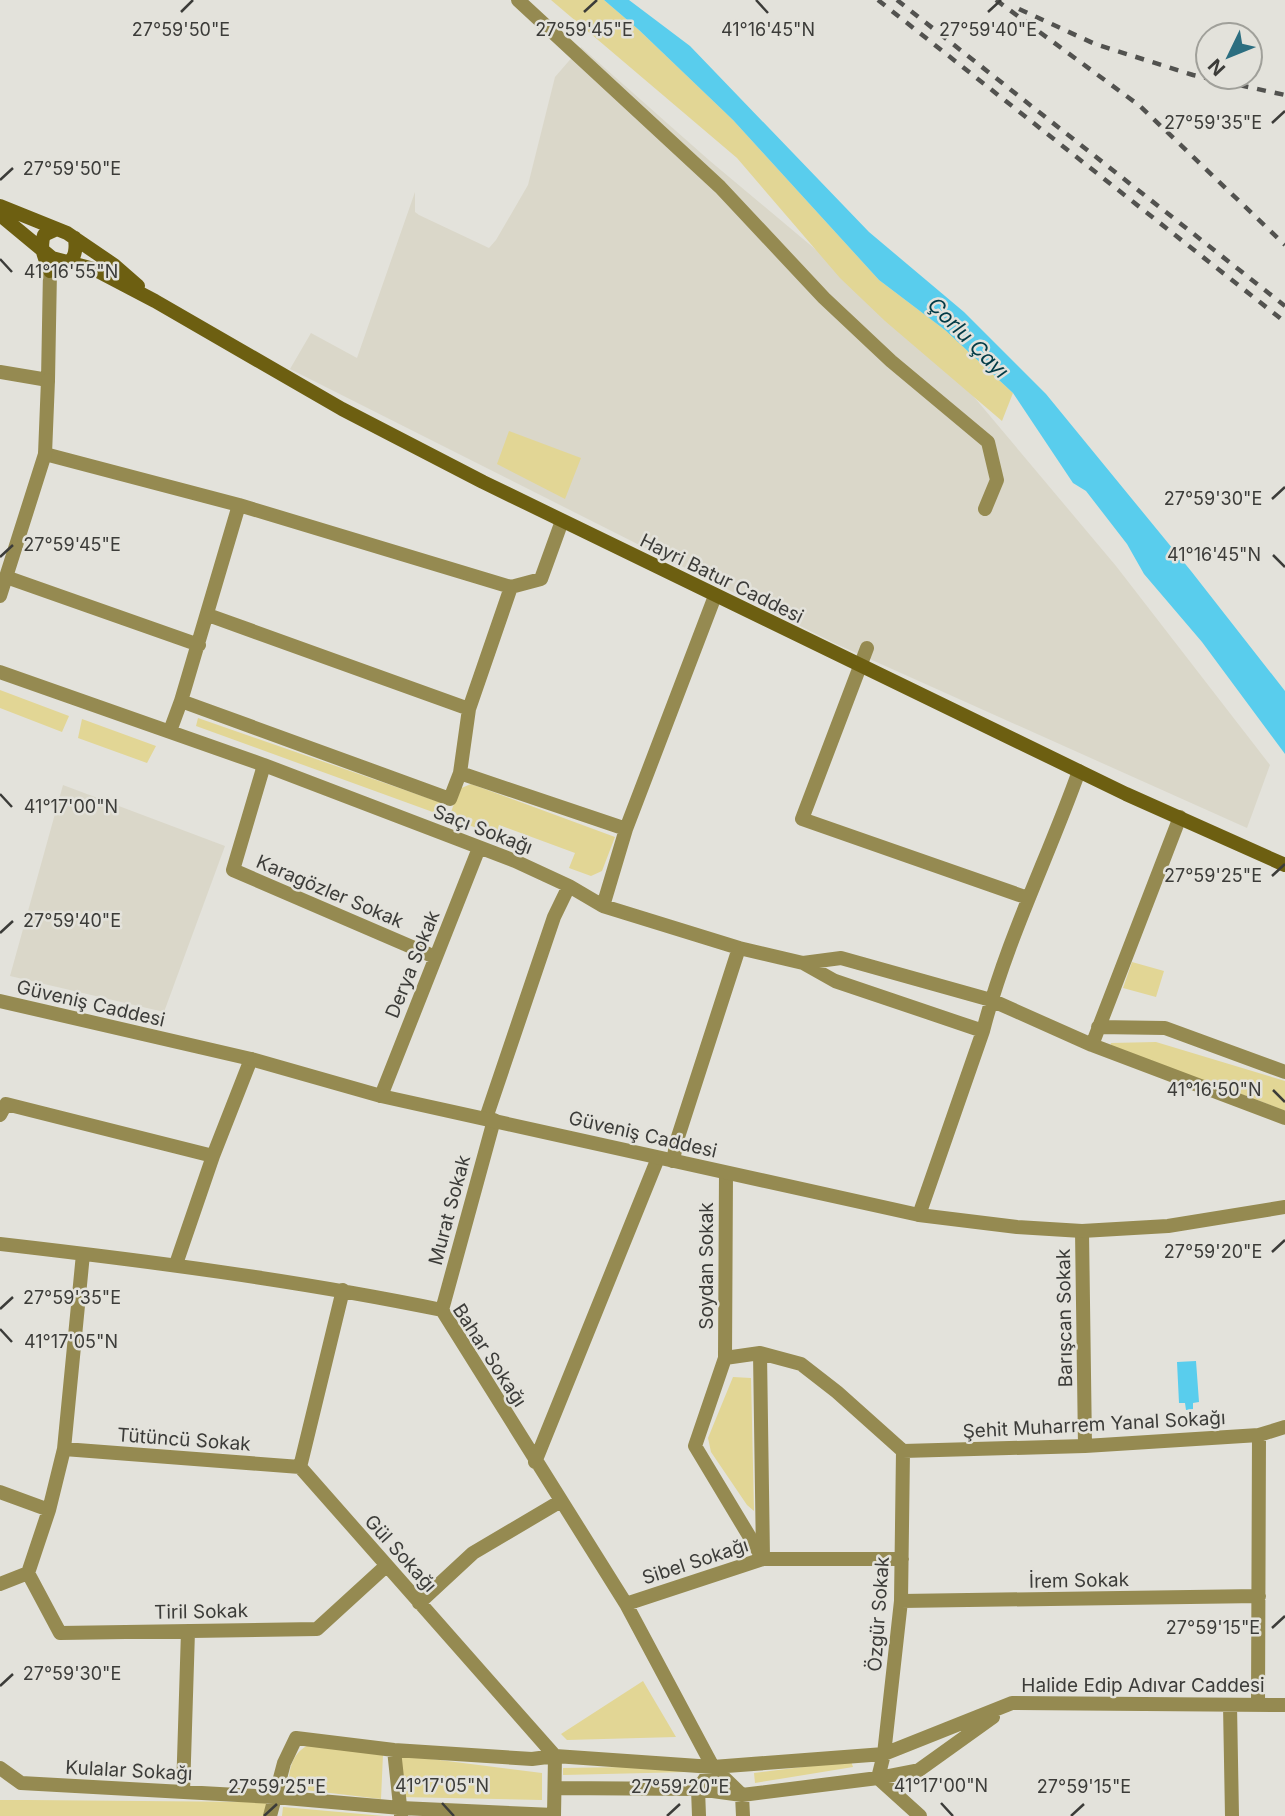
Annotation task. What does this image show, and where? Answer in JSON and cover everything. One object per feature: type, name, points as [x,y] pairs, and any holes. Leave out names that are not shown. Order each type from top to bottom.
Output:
[{"type":"main road","name":"Hayri Batur Caddesi","points":[[0,206],[75,238],[114,265],[155,301]]},
{"type":"main road","name":"Hayri Batur Caddesi","points":[[0,215],[52,258],[94,269],[155,301],[342,409],[562,521],[1126,794],[1285,865]]},
{"type":"main road","points":[[57,229],[44,235],[41,249],[50,271],[69,262],[76,253],[75,238]]},
{"type":"street","points":[[518,0],[720,187],[824,298],[872,343],[988,442],[997,480],[985,509]]},
{"type":"street","points":[[0,596],[45,454],[50,271]]},
{"type":"street","points":[[0,372],[48,380]]},
{"type":"street","points":[[45,454],[239,505],[511,587],[541,579],[562,521]]},
{"type":"street","points":[[170,731],[199,645],[239,505]]},
{"type":"street","points":[[6,577],[199,645]]},
{"type":"street","points":[[181,701],[450,799],[460,773],[469,709],[511,587]]},
{"type":"street","points":[[603,906],[626,829],[715,596]]},
{"type":"street","points":[[208,615],[469,709]]},
{"type":"street","points":[[867,648],[802,818],[1028,898]]},
{"type":"street","name":"Saçı Sokağı","points":[[0,672],[264,765],[515,861],[569,886],[603,906],[739,948],[803,963]]},
{"type":"street","name":"Karagözler Sokak","points":[[264,765],[233,870],[435,957]]},
{"type":"street","points":[[919,1215],[983,1031],[991,1000],[1079,771]]},
{"type":"street","points":[[460,773],[626,829]]},
{"type":"street","points":[[1091,1045],[1181,817]]},
{"type":"street","name":"Derya Sokak","points":[[381,1096],[479,848]]},
{"type":"street","name":"Murat Sokak","points":[[442,1310],[490,1119],[554,917],[569,886]]},
{"type":"street","points":[[535,1462],[677,1140],[739,948]]},
{"type":"street","points":[[803,963],[841,958],[991,1000],[1091,1045],[1285,1118]]},
{"type":"street","points":[[803,963],[835,981],[983,1031]]},
{"type":"street","name":"Güveniş Caddesi","points":[[0,1001],[251,1059],[381,1096],[919,1215],[1017,1227],[1082,1231],[1168,1226],[1285,1207]]},
{"type":"street","points":[[1098,1027],[1165,1028],[1285,1072]]},
{"type":"street","points":[[176,1264],[213,1156],[251,1059]]},
{"type":"street","points":[[0,1115],[6,1104],[213,1156]]},
{"type":"street","name":"Soydan Sokak","points":[[726,1173],[725,1359],[695,1446],[763,1559]]},
{"type":"street","name":"Barışcan Sokak","points":[[1082,1231],[1085,1446]]},
{"type":"street","name":"Bahar Sokağı","points":[[0,1244],[176,1264],[343,1290],[442,1310],[626,1604],[713,1767],[742,1795]]},
{"type":"street","points":[[0,1584],[28,1573],[49,1510],[64,1449],[83,1254]]},
{"type":"street","points":[[300,1467],[343,1290]]},
{"type":"street","points":[[760,1353],[763,1559]]},
{"type":"street","points":[[725,1359],[760,1353],[801,1364],[904,1451]]},
{"type":"street","name":"Şehit Muharrem Yanal Sokağı","points":[[904,1451],[1085,1446],[1259,1435],[1285,1427]]},
{"type":"street","points":[[1258,1705],[1259,1435]]},
{"type":"street","name":"Tütüncü Sokak","points":[[64,1449],[300,1467]]},
{"type":"street","name":"Özgür Sokak","points":[[878,1778],[884,1754],[901,1601],[904,1451]]},
{"type":"street","name":"Gül Sokağı","points":[[300,1467],[555,1756]]},
{"type":"street","points":[[0,1492],[49,1510]]},
{"type":"street","points":[[419,1603],[473,1553],[561,1501]]},
{"type":"street","name":"Sibel Sokağı","points":[[626,1604],[763,1559],[902,1559]]},
{"type":"street","name":"Tiril Sokak","points":[[28,1573],[60,1633],[317,1629],[386,1566]]},
{"type":"street","name":"İrem Sokak","points":[[901,1601],[1259,1597]]},
{"type":"street","points":[[183,1792],[188,1631]]},
{"type":"street","points":[[555,1788],[698,1789],[742,1795],[878,1778],[919,1770],[1012,1703]]},
{"type":"street","name":"Halide Edip Adıvar Caddesi","points":[[274,1797],[284,1763],[296,1738],[394,1750],[532,1759],[555,1756],[713,1767],[884,1754],[1012,1703],[1285,1705]]},
{"type":"street","points":[[1230,1705],[1232,1816]]},
{"type":"street","points":[[394,1750],[401,1812]]},
{"type":"street","points":[[554,1816],[555,1756]]},
{"type":"street","points":[[699,1816],[698,1789],[713,1767]]},
{"type":"street","name":"Kulalar Sokağı","points":[[0,1768],[22,1783],[274,1797],[401,1812],[554,1816]]},
{"type":"street","points":[[878,1778],[919,1816]]},
{"type":"street","points":[[742,1795],[743,1816]]},
{"type":"street","points":[[270,1816],[274,1797]]},
{"type":"shaded area","points":[[551,0],[604,0],[639,30],[733,120],[879,280],[945,330],[1013,393],[1002,421],[885,321],[840,278],[737,158]]},
{"type":"shaded area","points":[[581,47],[710,161],[932,347],[1116,566],[1270,765],[1247,828],[834,643],[290,369],[311,333],[357,358],[415,192],[415,212],[489,248],[528,185],[555,77]]},
{"type":"shaded area","points":[[509,431],[581,458],[565,499],[497,464]]},
{"type":"shaded area","points":[[0,690],[69,716],[62,732],[0,708]]},
{"type":"shaded area","points":[[198,718],[445,804],[441,815],[196,726]]},
{"type":"shaded area","points":[[82,719],[156,746],[147,763],[78,738]]},
{"type":"shaded area","points":[[471,784],[615,837],[602,871],[591,876],[569,868],[575,853],[499,825],[496,835],[449,818],[459,789]]},
{"type":"shaded area","points":[[63,785],[225,846],[164,1012],[10,976]]},
{"type":"shaded area","points":[[1132,962],[1164,971],[1156,997],[1123,988]]},
{"type":"shaded area","points":[[1156,1042],[1285,1081],[1285,1111],[1110,1048],[1111,1043]]},
{"type":"shaded area","points":[[733,1377],[751,1378],[754,1511],[747,1505],[711,1452],[708,1438]]},
{"type":"shaded area","points":[[643,1681],[676,1737],[567,1740],[561,1734]]},
{"type":"shaded area","points":[[309,1745],[383,1754],[381,1799],[288,1788],[290,1769],[295,1758]]},
{"type":"shaded area","points":[[400,1755],[542,1773],[542,1800],[399,1797]]},
{"type":"shaded area","points":[[851,1761],[853,1767],[755,1783],[754,1773]]},
{"type":"shaded area","points":[[689,1766],[689,1772],[563,1775],[563,1768]]},
{"type":"shaded area","points":[[0,1800],[267,1802],[265,1816],[0,1816]]},
{"type":"shaded area","points":[[283,1807],[384,1816],[282,1816]]},
{"type":"water","name":"Çorlu Çayı","points":[[604,0],[629,0],[690,46],[869,232],[964,312],[1046,394],[1285,691],[1285,754],[1202,642],[1144,574],[1127,544],[1086,491],[1073,483],[1013,393],[945,330],[879,280],[733,120]]},
{"type":"water","points":[[1196,1361],[1199,1402],[1193,1403],[1193,1409],[1186,1410],[1185,1403],[1179,1403],[1177,1362]]},
{"type":"railway","points":[[878,0],[1285,322]]},
{"type":"railway","points":[[897,0],[1285,306]]},
{"type":"railway","points":[[996,0],[1140,106],[1285,245]]},
{"type":"railway","points":[[1019,9],[1095,44],[1193,75],[1285,95]]}]
